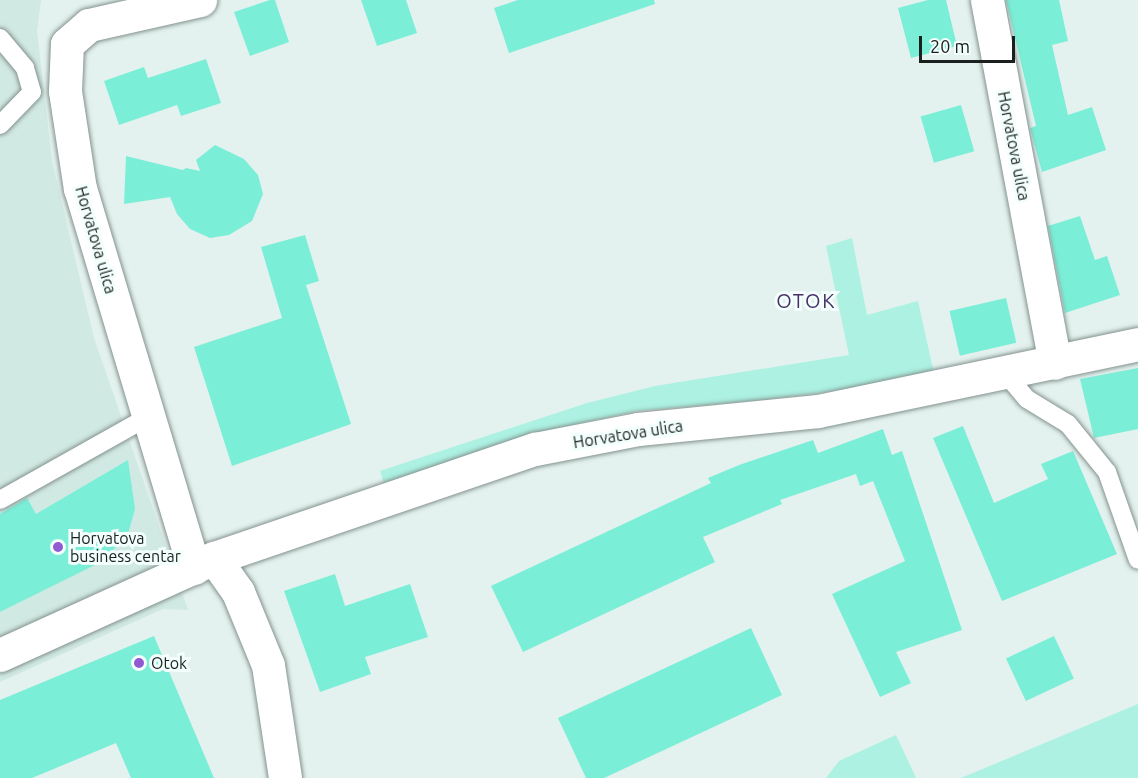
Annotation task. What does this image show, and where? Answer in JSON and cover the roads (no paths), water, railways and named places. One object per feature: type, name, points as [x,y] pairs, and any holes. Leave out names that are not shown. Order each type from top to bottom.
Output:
[{"type":"street","name":"Horvatova ulica","points":[[200,0],[89,25],[67,44],[65,91],[80,189],[148,417],[204,563],[238,592],[268,665],[285,778]]},
{"type":"street","name":"Horvatova ulica","points":[[987,0],[1055,363]]},
{"type":"street","name":"Horvatova ulica","points":[[0,655],[204,563],[534,449],[638,429],[818,411],[1138,344]]},
{"type":"lane","points":[[0,38],[25,68],[32,92],[0,125]]},
{"type":"lane","points":[[1005,373],[1027,399],[1068,424],[1107,472],[1138,560]]},
{"type":"lane","points":[[0,500],[148,417]]},
{"type":"place","name":"Horvatova business centar","points":[[58,547]]},
{"type":"place","name":"Otok","points":[[139,663]]},
{"type":"district","name":"OTOK","points":[[806,300]]}]
